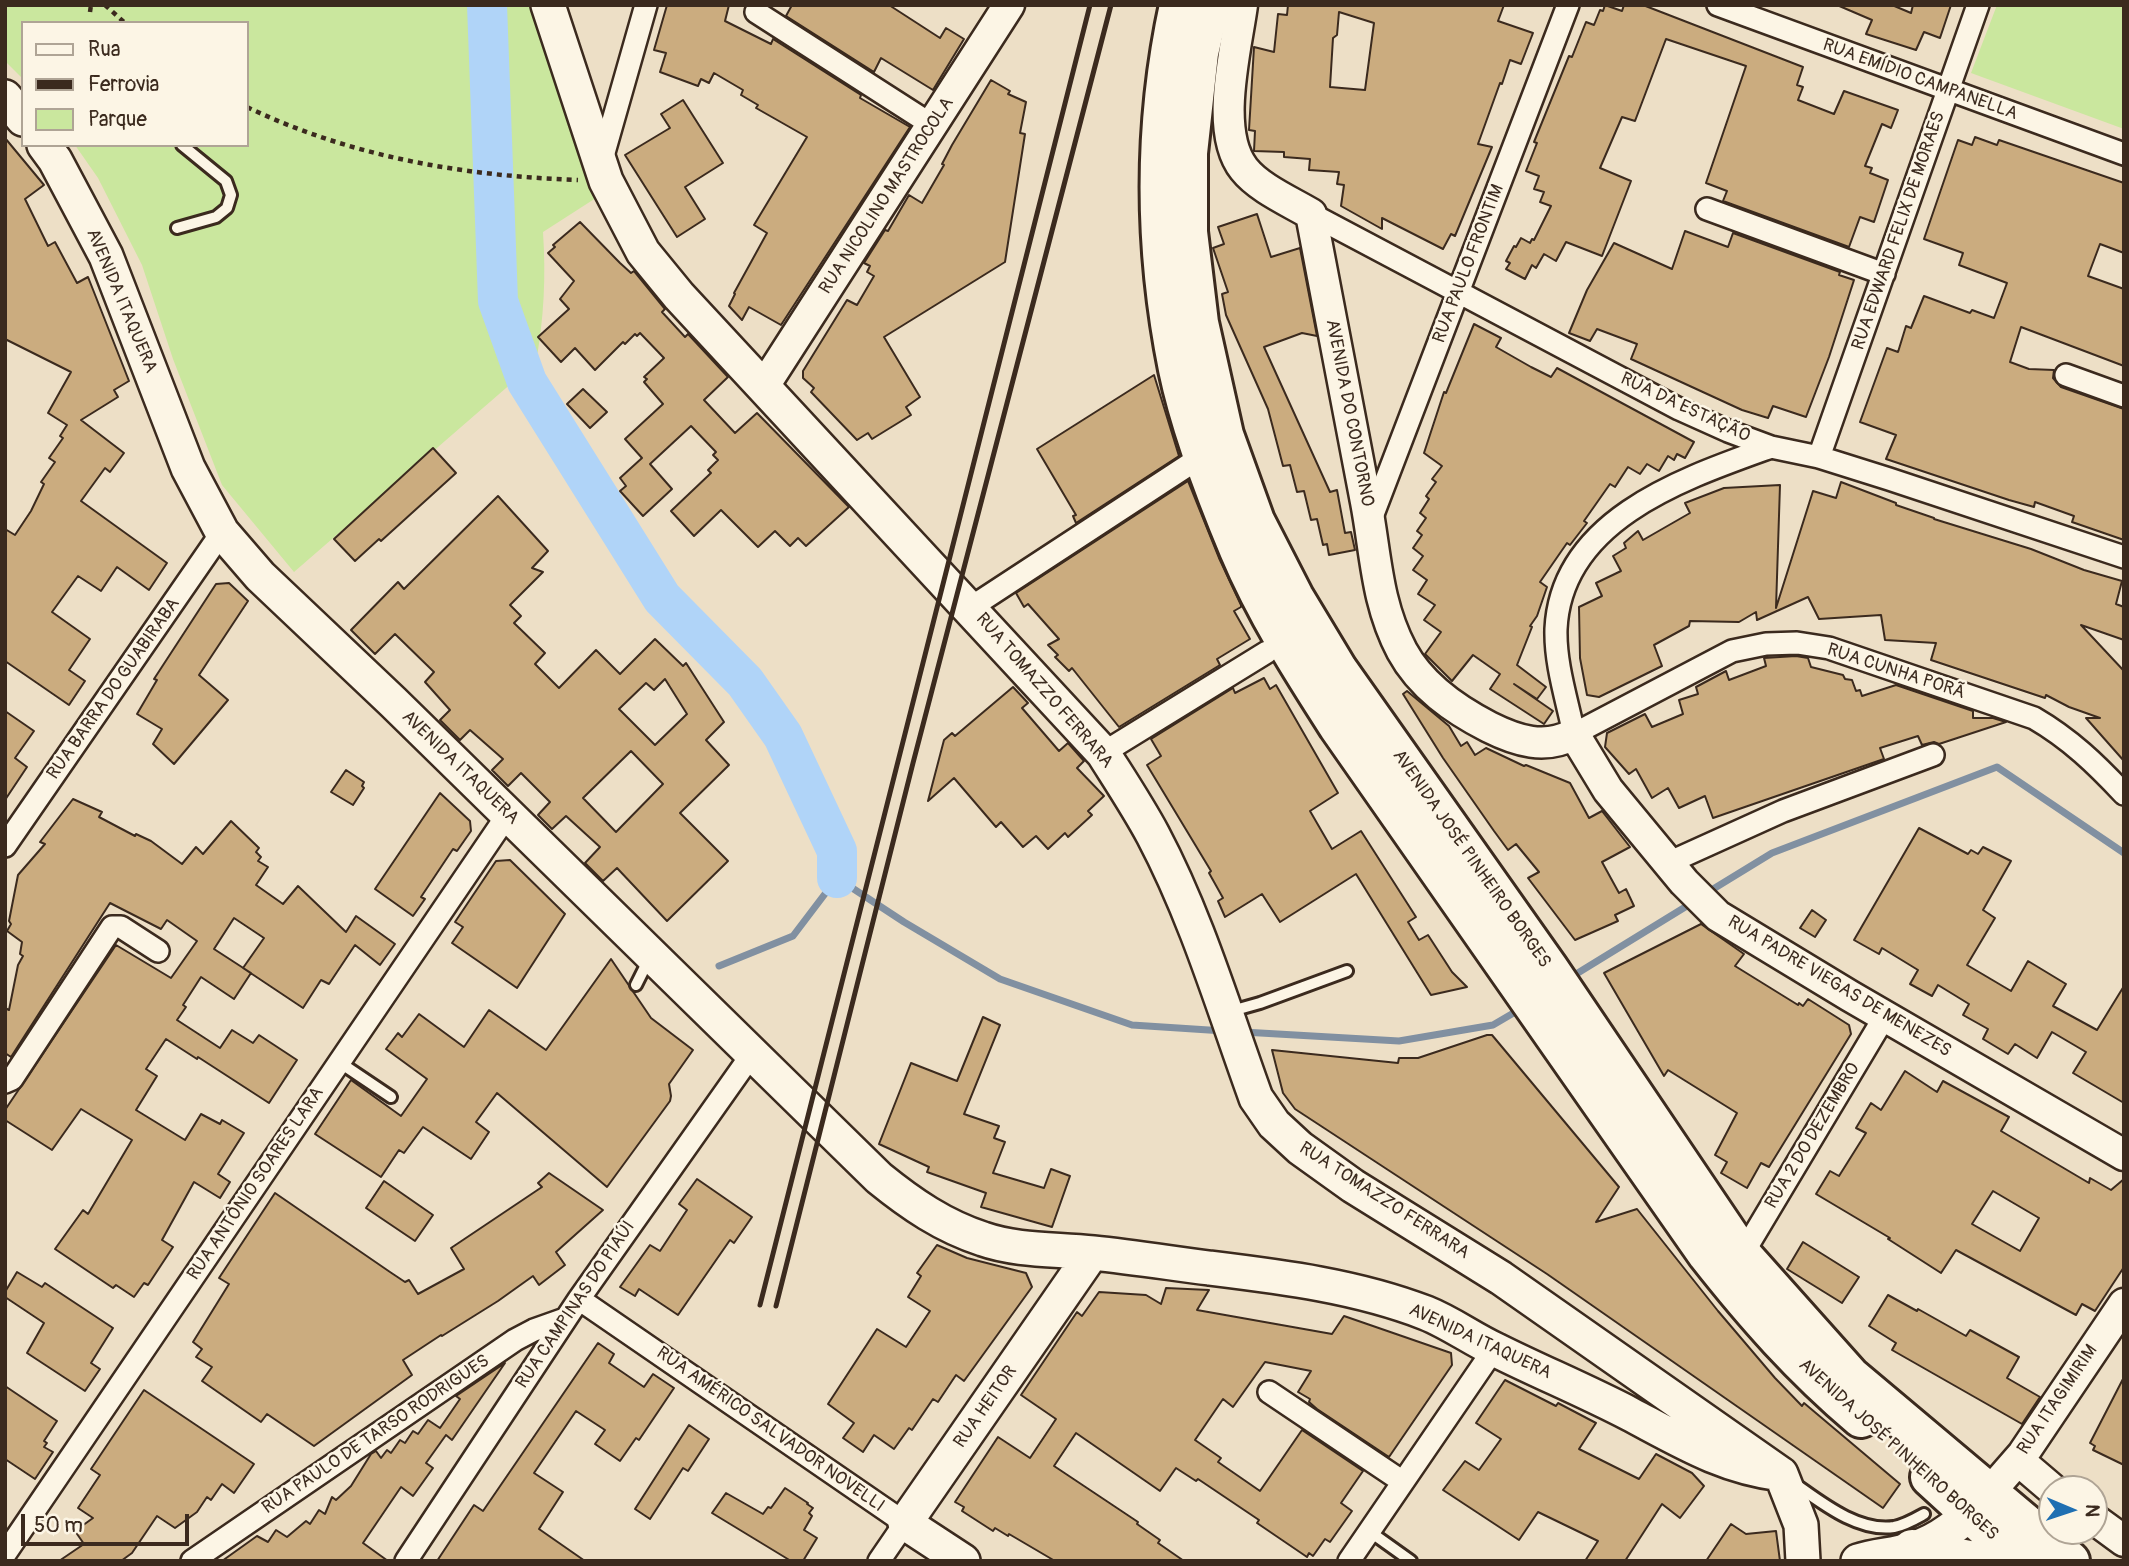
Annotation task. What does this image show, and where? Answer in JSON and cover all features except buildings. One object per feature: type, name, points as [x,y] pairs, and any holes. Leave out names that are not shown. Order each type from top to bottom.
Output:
[{"type":"highway","name":"AVENIDA JOSÉ PINHEIRO BORGES","points":[[1179,5],[1168,57],[1159,157],[1163,267],[1179,370],[1206,463],[1240,552],[1295,659],[1338,726],[1533,974]]},
{"type":"highway","name":"AVENIDA JOSÉ PINHEIRO BORGES","points":[[1210,5],[1199,53],[1189,141],[1188,232],[1199,323],[1224,435],[1255,521],[1294,597],[1332,660],[1405,767],[1707,1254],[1757,1318],[1817,1381],[2056,1558]]},
{"type":"highway","name":"AVENIDA JOSÉ PINHEIRO BORGES","points":[[1560,1015],[1742,1255],[1850,1376],[1980,1503]]},
{"type":"highway","points":[[1912,1549],[1974,1561]]},
{"type":"main road","name":"RUA TOMAZZO FERRARA","points":[[548,5],[603,173],[643,252],[679,296],[1103,753],[1154,836],[1186,908],[1256,1098],[1274,1124],[1300,1148],[1353,1186],[1501,1278],[1781,1474]]},
{"type":"main road","points":[[5,97],[21,116]]},
{"type":"main road","name":"AVENIDA ITAQUERA","points":[[45,147],[106,256],[188,468],[222,532],[260,576],[508,814],[643,971],[752,1054],[879,1178],[914,1206],[948,1226],[986,1241],[1281,1276],[1358,1293],[1426,1313],[1494,1349],[1576,1386],[1707,1455],[1741,1468],[1781,1474]]},
{"type":"main road","points":[[1036,1248],[1052,1273],[1059,1301]]},
{"type":"main road","name":"RUA HEITOR","points":[[905,1524],[1092,1253]]},
{"type":"main road","points":[[1781,1474],[1801,1524],[1803,1561]]},
{"type":"main road","points":[[1858,1561],[1912,1549],[1944,1534],[1980,1503]]},
{"type":"main road","name":"RUA AMÉRICO SALVADOR NOVELLI","points":[[905,1524],[963,1561]]},
{"type":"street","points":[[603,173],[646,5]]},
{"type":"street","name":"RUA NICOLINO MASTROCOLA","points":[[764,386],[1009,5]]},
{"type":"street","points":[[1242,5],[1230,86],[1228,132],[1233,152],[1244,169],[1258,182],[1311,214]]},
{"type":"street","name":"RUA PAULO FRONTIM","points":[[1370,522],[1568,5]]},
{"type":"street","name":"RUA EMÍDIO CAMPANELLA","points":[[1718,5],[2124,154]]},
{"type":"street","name":"RUA EDWARD FELIX DE MORAES","points":[[1819,457],[1978,5]]},
{"type":"street","points":[[756,12],[932,125]]},
{"type":"street","points":[[1707,209],[1884,274]]},
{"type":"street","name":"RUA DA ESTAÇÃO","points":[[1311,214],[1679,409],[1728,431],[1771,447],[1819,457],[2124,557]]},
{"type":"street","name":"AVENIDA DO CONTORNO","points":[[1311,214],[1370,522],[1377,585],[1386,618],[1403,653],[1428,684],[1456,710],[1511,737],[1532,744],[1555,743],[1574,734]]},
{"type":"street","points":[[2066,375],[2124,397]]},
{"type":"street","points":[[1574,734],[1561,675],[1556,630],[1561,596],[1579,560],[1606,527],[1645,500],[1713,468],[1771,447]]},
{"type":"street","points":[[970,608],[1190,464]]},
{"type":"street","name":"RUA BARRA DO GUABIRABA","points":[[5,846],[222,532]]},
{"type":"street","name":"RUA CUNHA PORÃ","points":[[1574,734],[1732,651],[1766,644],[1797,643],[1829,648],[2034,718],[2060,733],[2089,757],[2124,794]]},
{"type":"street","points":[[1103,753],[1267,652]]},
{"type":"street","name":"RUA PADRE VIEGAS DE MENEZES","points":[[1574,734],[1608,790],[1676,872],[1718,916],[2124,1154]]},
{"type":"street","points":[[1676,872],[1783,811],[1933,755]]},
{"type":"street","name":"RUA ANTÔNIO SOARES LARA","points":[[5,1553],[508,814]]},
{"type":"street","points":[[5,1082],[12,1079],[112,927],[121,927],[158,951]]},
{"type":"street","name":"RUA 2 DO DEZEMBRO","points":[[1742,1255],[1885,1016]]},
{"type":"street","name":"RUA CAMPINAS DO PIAÚI","points":[[406,1561],[579,1298],[752,1054]]},
{"type":"street","name":"RUA AMÉRICO SALVADOR NOVELLI","points":[[579,1298],[905,1524]]},
{"type":"street","name":"RUA ITAGIMIRIM","points":[[1980,1503],[2018,1460],[2124,1304]]},
{"type":"street","name":"RUA PAULO DE TARSO RODRIGUES","points":[[192,1561],[515,1340],[565,1319]]},
{"type":"street","points":[[1349,1561],[1494,1349]]},
{"type":"street","points":[[1269,1392],[1402,1482]]},
{"type":"street","points":[[2018,1460],[2038,1477]]},
{"type":"street","name":"RUA HEITOR","points":[[879,1561],[905,1524]]},
{"type":"street","points":[[2108,1529],[2124,1541]]},
{"type":"lane","points":[[177,228],[216,218],[227,208],[231,195],[226,181],[184,147]]},
{"type":"lane","points":[[1227,1017],[1347,971]]},
{"type":"lane","points":[[339,1062],[391,1097]]},
{"type":"lane","points":[[1781,1474],[1826,1505],[1857,1522],[1892,1527],[1905,1524],[1924,1514]]},
{"type":"lane","points":[[1369,1531],[1411,1561]]},
{"type":"path","points":[[90,12],[91,5]]},
{"type":"path","points":[[105,5],[123,21]]},
{"type":"path","points":[[248,107],[337,144],[431,166],[513,178],[603,173]]},
{"type":"green space","points":[[5,5],[550,5],[613,187],[543,232],[544,297],[536,362],[294,572],[222,485],[173,359],[142,265],[98,178],[76,147],[248,147],[248,21],[21,21],[21,77],[5,61]]},
{"type":"green space","points":[[1997,5],[2124,5],[2124,129],[1971,73]]},
{"type":"waterway","points":[[487,5],[498,301],[527,382],[662,598],[745,682],[783,736],[837,851],[837,878]]},
{"type":"waterway","points":[[1705,894],[1772,853],[1997,767],[2124,853]]},
{"type":"waterway","points":[[719,966],[793,936],[837,878],[904,922],[1000,979],[1132,1025],[1224,1031]]},
{"type":"waterway","points":[[1568,979],[1695,901]]},
{"type":"waterway","points":[[1243,1032],[1399,1041],[1493,1025],[1522,1008]]},
{"type":"railway","points":[[760,1305],[1090,5]]},
{"type":"railway","points":[[776,1306],[913,763],[1111,5]]}]
